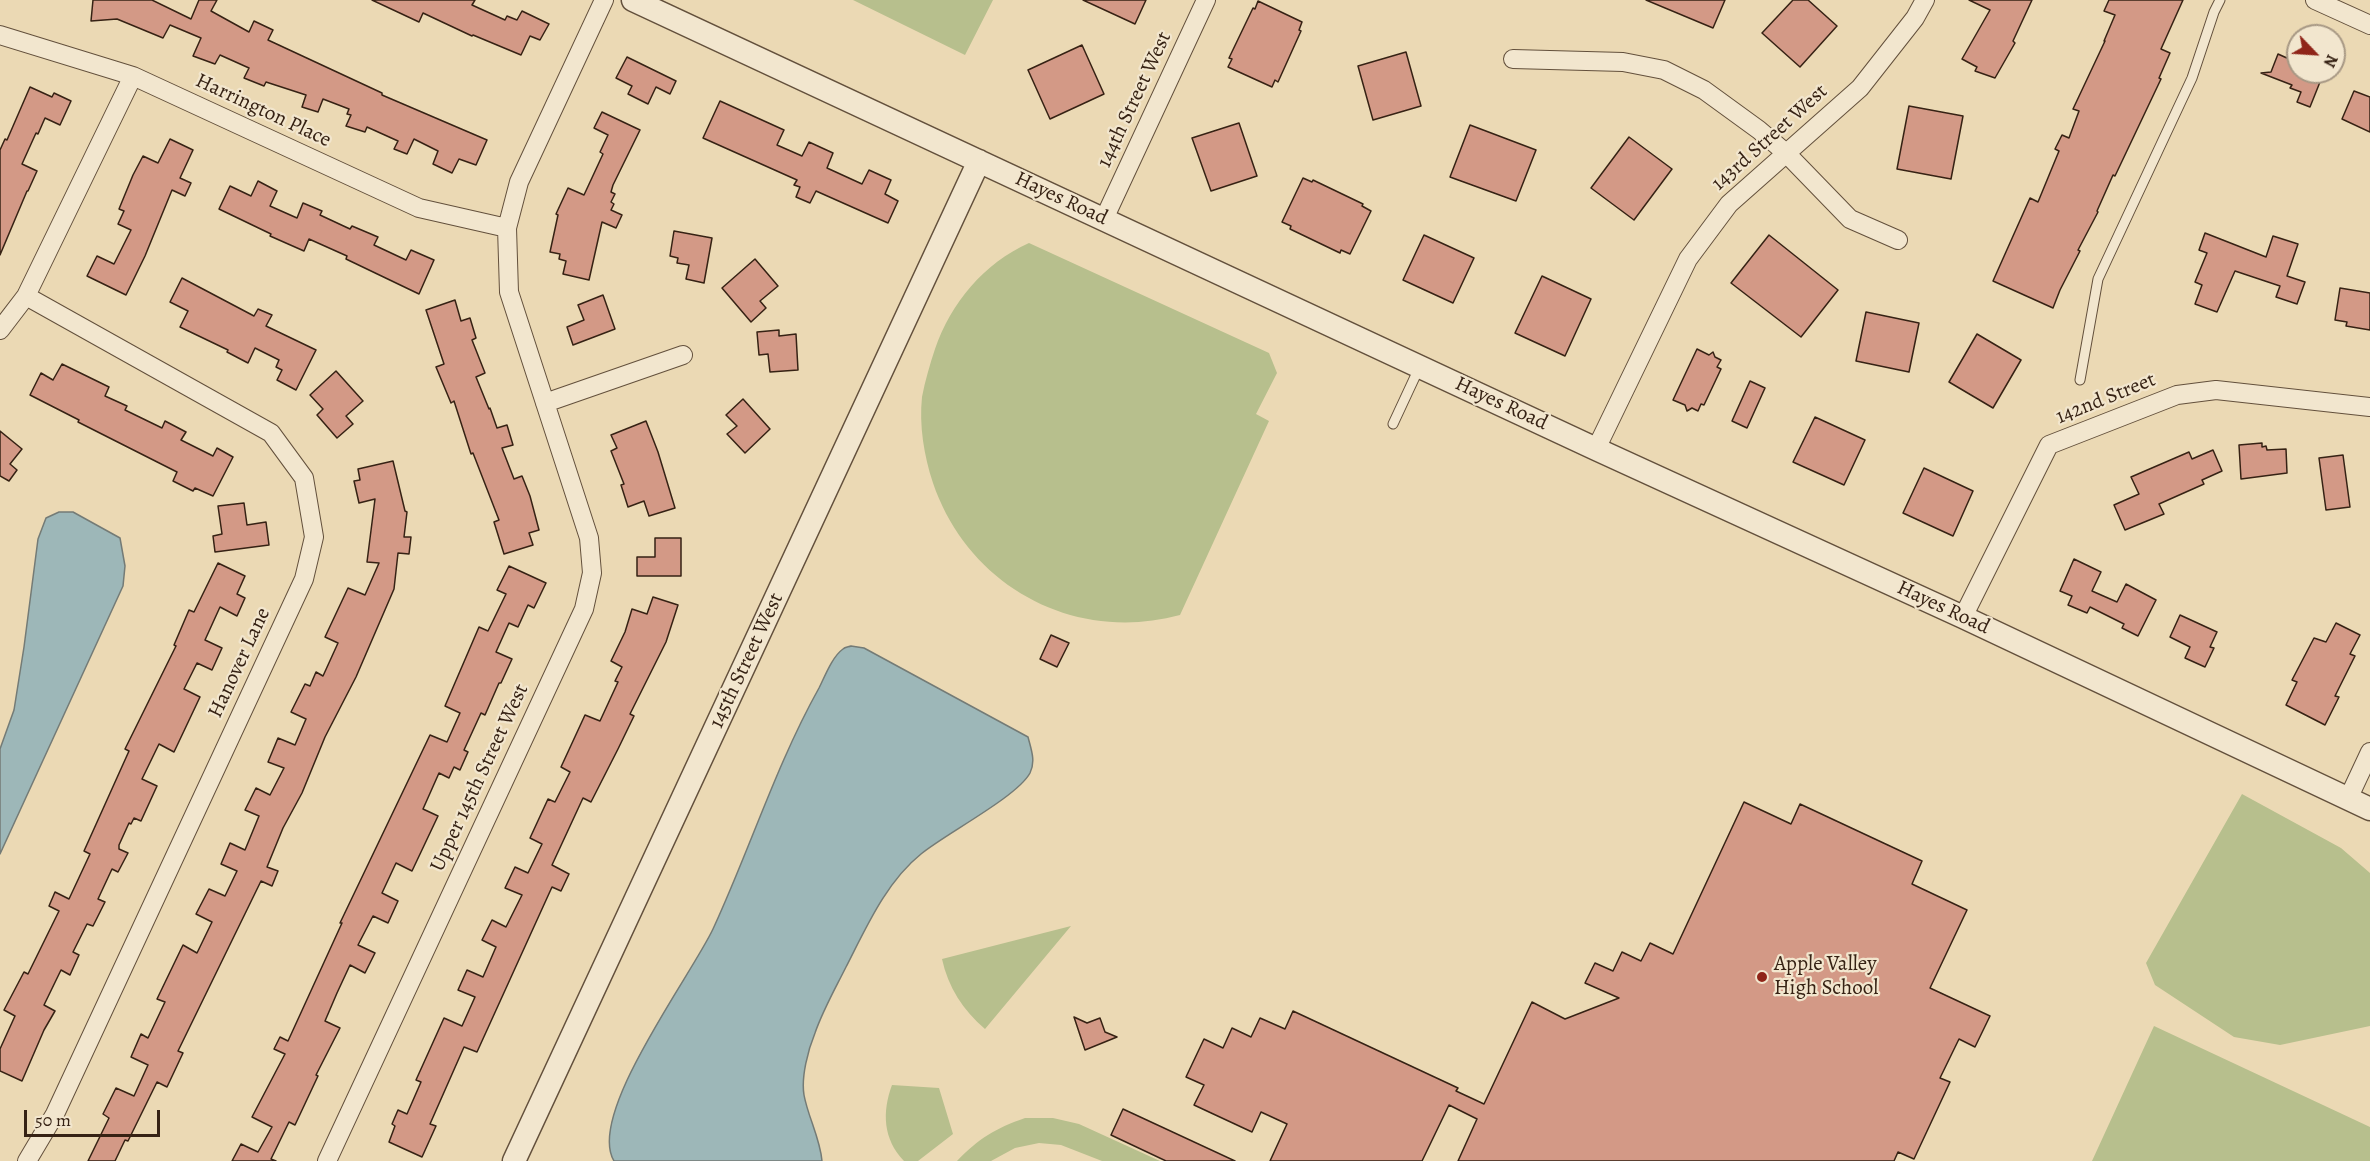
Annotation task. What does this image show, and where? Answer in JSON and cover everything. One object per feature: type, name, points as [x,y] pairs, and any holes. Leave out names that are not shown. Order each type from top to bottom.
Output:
[{"type":"street","name":"Upper 145th Street West","points":[[327,1161],[584,609],[591,573],[589,538],[509,292],[507,228],[519,182],[604,0]]},
{"type":"street","name":"Hayes Road","points":[[633,0],[1596,449],[1963,617],[2370,809]]},
{"type":"street","name":"144th Street West","points":[[1104,219],[1206,0]]},
{"type":"street","name":"143rd Street West","points":[[1596,449],[1688,259],[1729,204],[1860,88],[1915,18],[1925,0]]},
{"type":"street","points":[[2315,0],[2370,26]]},
{"type":"street","name":"Harrington Place","points":[[0,35],[133,76],[419,208],[507,228]]},
{"type":"street","points":[[1513,59],[1623,62],[1664,70],[1704,90],[1786,153],[1850,219],[1898,240]]},
{"type":"street","points":[[0,330],[26,296],[133,76]]},
{"type":"street","name":"145th Street West","points":[[514,1161],[979,161]]},
{"type":"street","name":"Hanover Lane","points":[[26,296],[271,433],[304,478],[314,537],[304,579],[55,1114],[27,1161]]},
{"type":"street","points":[[545,403],[683,355]]},
{"type":"street","name":"142nd Street","points":[[1963,617],[2049,445],[2177,394],[2216,390],[2370,407]]},
{"type":"street","points":[[2348,799],[2370,752]]},
{"type":"lane","points":[[2080,380],[2098,279],[2192,78],[2220,0]]},
{"type":"lane","points":[[1393,424],[1420,366]]},
{"type":"green space","points":[[853,0],[993,0],[965,55]]},
{"type":"green space","points":[[1029,243],[1269,353],[1277,373],[1256,414],[1269,421],[1180,615],[1140,622],[1102,621],[1064,613],[1030,598],[999,578],[971,551],[949,519],[933,483],[923,440],[921,408],[935,349],[950,316],[971,286],[998,262]]},
{"type":"green space","points":[[2242,794],[2341,848],[2370,873],[2370,1026],[2280,1045],[2234,1037],[2155,985],[2146,963]]},
{"type":"green space","points":[[1071,926],[985,1029],[957,997],[942,959]]},
{"type":"green space","points":[[2154,1026],[2370,1127],[2370,1161],[2092,1161]]},
{"type":"green space","points":[[892,1085],[939,1088],[953,1134],[918,1161],[904,1161],[897,1153],[888,1134],[886,1115]]},
{"type":"green space","points":[[1025,1118],[1053,1118],[1079,1124],[1160,1161],[1102,1161],[1061,1145],[1039,1143],[1015,1148],[991,1161],[957,1161],[972,1146],[988,1135]]},
{"type":"water","points":[[59,512],[73,512],[120,538],[125,566],[123,586],[0,854],[0,749],[14,710],[38,539],[46,518]]},
{"type":"water","points":[[851,646],[864,648],[1028,737],[1033,760],[1030,773],[1023,783],[1011,793],[932,846],[909,865],[887,892],[869,921],[833,991],[812,1040],[806,1064],[803,1080],[804,1095],[822,1161],[614,1161],[609,1140],[615,1112],[627,1080],[713,929],[776,777],[829,667],[839,652]]},
{"type":"building","points":[[93,0],[152,0],[191,19],[199,0],[217,0],[211,11],[249,32],[254,21],[273,30],[268,40],[382,93],[382,95],[487,140],[476,165],[459,159],[452,173],[433,164],[438,151],[414,139],[407,154],[394,149],[398,141],[367,127],[365,132],[346,126],[351,115],[347,114],[349,109],[323,99],[318,112],[302,107],[306,95],[266,82],[264,86],[244,78],[249,68],[220,55],[215,64],[193,56],[201,38],[170,25],[163,38],[117,19],[91,21]]},
{"type":"building","points":[[372,0],[475,0],[472,5],[505,20],[507,16],[517,20],[522,11],[549,24],[540,40],[530,36],[521,55],[472,36],[423,13],[419,22]]},
{"type":"building","points":[[1083,0],[1146,0],[1135,24]]},
{"type":"building","points":[[1646,0],[1725,0],[1713,28]]},
{"type":"building","points":[[1793,0],[1808,0],[1837,26],[1800,67],[1762,33]]},
{"type":"building","points":[[1969,0],[2032,0],[2013,41],[2015,43],[1995,78],[1975,71],[1977,67],[1962,59],[1990,10]]},
{"type":"building","points":[[2109,0],[2183,0],[2161,49],[2170,53],[2159,78],[2161,79],[2115,176],[2113,175],[2053,308],[1993,281],[2030,198],[2038,202],[2059,151],[2055,149],[2062,135],[2069,138],[2079,111],[2073,109],[2115,15],[2104,11]]},
{"type":"building","points":[[1258,1],[1302,22],[1299,30],[1301,31],[1278,82],[1275,80],[1272,87],[1228,67],[1232,59],[1229,58]]},
{"type":"building","points":[[1082,45],[1104,94],[1050,119],[1028,70]]},
{"type":"building","points":[[1406,52],[1421,106],[1373,120],[1358,66]]},
{"type":"building","points":[[2278,54],[2286,58],[2286,83],[2261,73],[2271,72]]},
{"type":"building","points":[[627,57],[676,81],[670,94],[656,87],[648,104],[628,94],[632,86],[616,78]]},
{"type":"building","points":[[2289,84],[2319,84],[2310,107],[2297,102],[2301,92],[2290,88],[2292,85]]},
{"type":"building","points":[[30,87],[52,97],[54,93],[71,101],[60,125],[45,118],[38,134],[36,133],[22,164],[37,171],[0,255],[0,150],[5,139],[7,140]]},
{"type":"building","points":[[2354,91],[2370,97],[2370,132],[2342,119]]},
{"type":"building","points":[[720,101],[784,130],[777,145],[802,156],[809,142],[833,153],[827,168],[862,184],[869,170],[891,180],[885,194],[898,201],[888,223],[816,191],[810,203],[796,197],[800,187],[794,185],[797,180],[703,138]]},
{"type":"building","points":[[1909,106],[1963,116],[1951,179],[1897,169]]},
{"type":"building","points":[[602,112],[640,130],[611,192],[615,194],[611,202],[614,204],[611,210],[622,215],[616,228],[602,222],[589,280],[563,274],[566,261],[559,259],[560,254],[550,252],[558,215],[556,214],[568,188],[584,195],[603,154],[600,152],[608,135],[594,128]]},
{"type":"building","points":[[1239,123],[1257,176],[1211,191],[1192,138]]},
{"type":"building","points":[[1470,125],[1536,150],[1516,201],[1450,177]]},
{"type":"building","points":[[1629,137],[1672,169],[1634,220],[1591,188]]},
{"type":"building","points":[[170,139],[193,150],[180,178],[191,183],[185,196],[172,190],[126,295],[87,276],[97,256],[114,264],[131,230],[118,224],[124,211],[119,209],[133,175],[143,156],[158,163]]},
{"type":"building","points":[[1303,178],[1312,182],[1313,180],[1363,204],[1362,206],[1371,211],[1350,254],[1341,250],[1340,253],[1290,229],[1291,226],[1282,222]]},
{"type":"building","points":[[258,181],[277,191],[270,206],[297,218],[303,203],[322,211],[320,215],[350,229],[352,226],[378,237],[374,245],[406,260],[411,250],[434,260],[419,294],[309,239],[304,251],[219,209],[230,186],[251,196]]},
{"type":"building","points":[[674,231],[712,238],[704,283],[686,279],[689,265],[677,263],[678,258],[670,256]]},
{"type":"building","points":[[2205,233],[2266,257],[2273,236],[2298,244],[2287,276],[2305,282],[2297,304],[2276,297],[2280,286],[2235,271],[2217,312],[2195,304],[2202,285],[2195,282],[2207,253],[2199,250]]},
{"type":"building","points":[[1424,235],[1474,258],[1453,303],[1403,280]]},
{"type":"building","points":[[1769,235],[1838,290],[1801,337],[1731,283]]},
{"type":"building","points":[[755,259],[778,286],[760,301],[766,308],[751,322],[722,288]]},
{"type":"building","points":[[1542,276],[1591,299],[1565,356],[1515,333]]},
{"type":"building","points":[[182,278],[254,316],[258,309],[272,315],[266,326],[316,350],[296,390],[277,380],[282,370],[276,367],[279,360],[255,348],[248,363],[227,352],[228,350],[180,327],[188,311],[170,302]]},
{"type":"building","points":[[2340,288],[2370,293],[2370,330],[2346,326],[2347,322],[2335,320]]},
{"type":"building","points":[[603,295],[615,329],[573,345],[567,327],[584,320],[578,305]]},
{"type":"building","points":[[455,300],[461,321],[470,318],[476,338],[472,340],[485,373],[476,377],[497,428],[507,425],[513,445],[502,448],[514,479],[522,476],[539,530],[529,533],[533,545],[504,554],[494,522],[499,520],[473,453],[471,454],[454,401],[451,403],[436,367],[444,364],[426,310]]},
{"type":"building","points":[[1866,312],[1919,323],[1909,372],[1856,361]]},
{"type":"building","points":[[779,330],[779,336],[796,334],[798,370],[770,372],[768,354],[759,355],[757,332]]},
{"type":"building","points":[[1977,334],[2021,360],[1993,408],[1949,382]]},
{"type":"building","points":[[1697,349],[1709,355],[1713,352],[1715,357],[1721,360],[1717,367],[1721,369],[1704,405],[1701,404],[1698,411],[1692,408],[1687,411],[1685,405],[1673,400]]},
{"type":"building","points":[[62,364],[109,387],[105,396],[127,406],[125,410],[162,428],[165,421],[186,432],[181,440],[213,456],[217,448],[233,457],[213,496],[195,488],[193,491],[173,481],[177,472],[30,395],[41,373],[53,380]]},
{"type":"building","points":[[336,371],[363,401],[346,416],[353,424],[337,438],[317,415],[323,409],[310,395]]},
{"type":"building","points":[[1750,381],[1765,388],[1747,428],[1732,421]]},
{"type":"building","points":[[743,399],[770,429],[745,453],[727,434],[737,426],[726,415]]},
{"type":"building","points":[[1815,417],[1865,440],[1844,485],[1793,462]]},
{"type":"building","points":[[646,421],[675,508],[649,516],[644,501],[628,507],[621,485],[624,484],[611,451],[617,448],[611,435]]},
{"type":"building","points":[[0,431],[22,449],[10,464],[17,470],[9,481],[0,476]]},
{"type":"building","points":[[2262,443],[2262,447],[2266,446],[2267,450],[2286,449],[2287,473],[2241,479],[2239,445]]},
{"type":"building","points":[[2213,450],[2222,471],[2202,480],[2204,484],[2159,504],[2164,514],[2125,530],[2114,505],[2139,494],[2131,477],[2189,452],[2192,459]]},
{"type":"building","points":[[2343,455],[2350,507],[2326,510],[2319,458]]},
{"type":"building","points":[[393,461],[407,512],[404,537],[411,537],[409,554],[398,553],[394,589],[356,677],[325,737],[302,793],[283,828],[267,867],[278,871],[272,886],[261,881],[178,1051],[183,1053],[167,1087],[157,1082],[128,1141],[125,1140],[115,1161],[88,1161],[109,1118],[103,1114],[116,1088],[134,1096],[148,1065],[131,1057],[141,1034],[148,1038],[165,1002],[157,999],[183,945],[197,953],[212,922],[196,914],[209,889],[225,896],[237,871],[221,864],[230,843],[245,850],[259,816],[245,810],[256,788],[270,795],[284,768],[268,762],[278,738],[295,745],[306,719],[291,712],[305,684],[310,686],[316,672],[323,676],[338,643],[325,637],[348,588],[365,595],[379,563],[367,562],[375,499],[359,503],[354,481],[360,480],[358,469]]},
{"type":"building","points":[[1924,468],[1973,491],[1953,536],[1903,513]]},
{"type":"building","points":[[244,503],[247,525],[266,522],[269,545],[215,552],[213,536],[222,534],[218,506]]},
{"type":"building","points":[[655,538],[681,538],[681,576],[637,576],[637,557],[655,557]]},
{"type":"building","points":[[2074,559],[2101,572],[2092,591],[2117,602],[2126,584],[2156,600],[2138,636],[2122,628],[2124,624],[2090,607],[2087,613],[2068,605],[2072,596],[2060,591]]},
{"type":"building","points":[[218,563],[245,576],[237,594],[245,598],[237,616],[220,607],[205,640],[222,648],[212,670],[197,663],[184,689],[200,697],[174,752],[159,744],[142,779],[157,786],[141,821],[134,818],[131,824],[129,823],[119,845],[119,849],[128,853],[118,872],[112,869],[98,899],[105,902],[93,926],[87,924],[73,952],[79,955],[70,975],[61,970],[44,1005],[55,1011],[44,1030],[22,1081],[0,1071],[0,1049],[15,1016],[4,1010],[24,972],[28,974],[59,911],[49,906],[55,892],[69,899],[90,854],[84,851],[129,751],[125,749],[176,646],[174,645],[189,610],[194,612]]},
{"type":"building","points":[[509,566],[546,583],[534,608],[528,605],[518,627],[509,623],[496,652],[512,659],[501,683],[485,715],[481,713],[464,750],[468,752],[460,770],[454,767],[449,778],[439,773],[423,809],[438,816],[412,871],[396,863],[382,893],[398,901],[388,923],[373,916],[358,945],[375,953],[365,973],[350,965],[325,1021],[340,1028],[316,1075],[318,1076],[295,1125],[289,1122],[271,1159],[276,1161],[232,1161],[241,1144],[258,1152],[272,1127],[252,1117],[285,1054],[274,1049],[280,1037],[288,1041],[342,923],[340,923],[430,735],[447,742],[460,713],[445,706],[479,627],[488,631],[506,594],[497,590]]},
{"type":"building","points":[[653,597],[678,605],[666,642],[630,714],[634,716],[591,802],[583,798],[552,865],[569,874],[561,891],[552,887],[477,1052],[464,1047],[430,1124],[436,1126],[422,1157],[389,1142],[395,1126],[392,1124],[398,1110],[407,1114],[421,1082],[416,1080],[444,1018],[462,1026],[475,997],[458,990],[467,970],[483,977],[496,947],[482,940],[492,920],[506,927],[522,895],[505,888],[515,867],[528,873],[542,844],[530,838],[548,799],[555,802],[570,772],[561,767],[585,715],[600,721],[618,682],[615,681],[622,667],[611,661],[625,632],[632,609],[647,614]]},
{"type":"building","points":[[2180,615],[2217,632],[2210,647],[2214,648],[2205,667],[2185,658],[2190,647],[2170,637]]},
{"type":"building","points":[[2336,623],[2360,635],[2350,654],[2355,656],[2335,696],[2339,697],[2325,725],[2286,705],[2297,682],[2292,680],[2314,638],[2326,642]]},
{"type":"building","points":[[1051,635],[1069,643],[1057,667],[1040,659]]},
{"type":"building","name":"Apple Valley High School","points":[[1744,802],[1791,824],[1800,804],[1922,861],[1912,884],[1967,910],[1930,988],[1990,1016],[1975,1047],[1959,1039],[1940,1078],[1950,1082],[1914,1159],[1898,1152],[1894,1161],[1458,1161],[1477,1119],[1449,1105],[1422,1161],[1270,1161],[1287,1124],[1261,1112],[1252,1132],[1194,1105],[1204,1085],[1186,1077],[1204,1039],[1223,1048],[1232,1028],[1251,1037],[1260,1018],[1285,1029],[1293,1011],[1458,1088],[1456,1091],[1484,1104],[1532,1002],[1565,1019],[1619,998],[1585,983],[1595,963],[1613,971],[1622,952],[1641,961],[1650,943],[1673,954]]},
{"type":"building","points":[[1074,1017],[1087,1023],[1100,1018],[1105,1032],[1117,1037],[1085,1050]]},
{"type":"building","points":[[1123,1109],[1235,1161],[1166,1161],[1111,1135]]},
{"type":"place","name":"Apple Valley High School","points":[[1762,977]]}]
